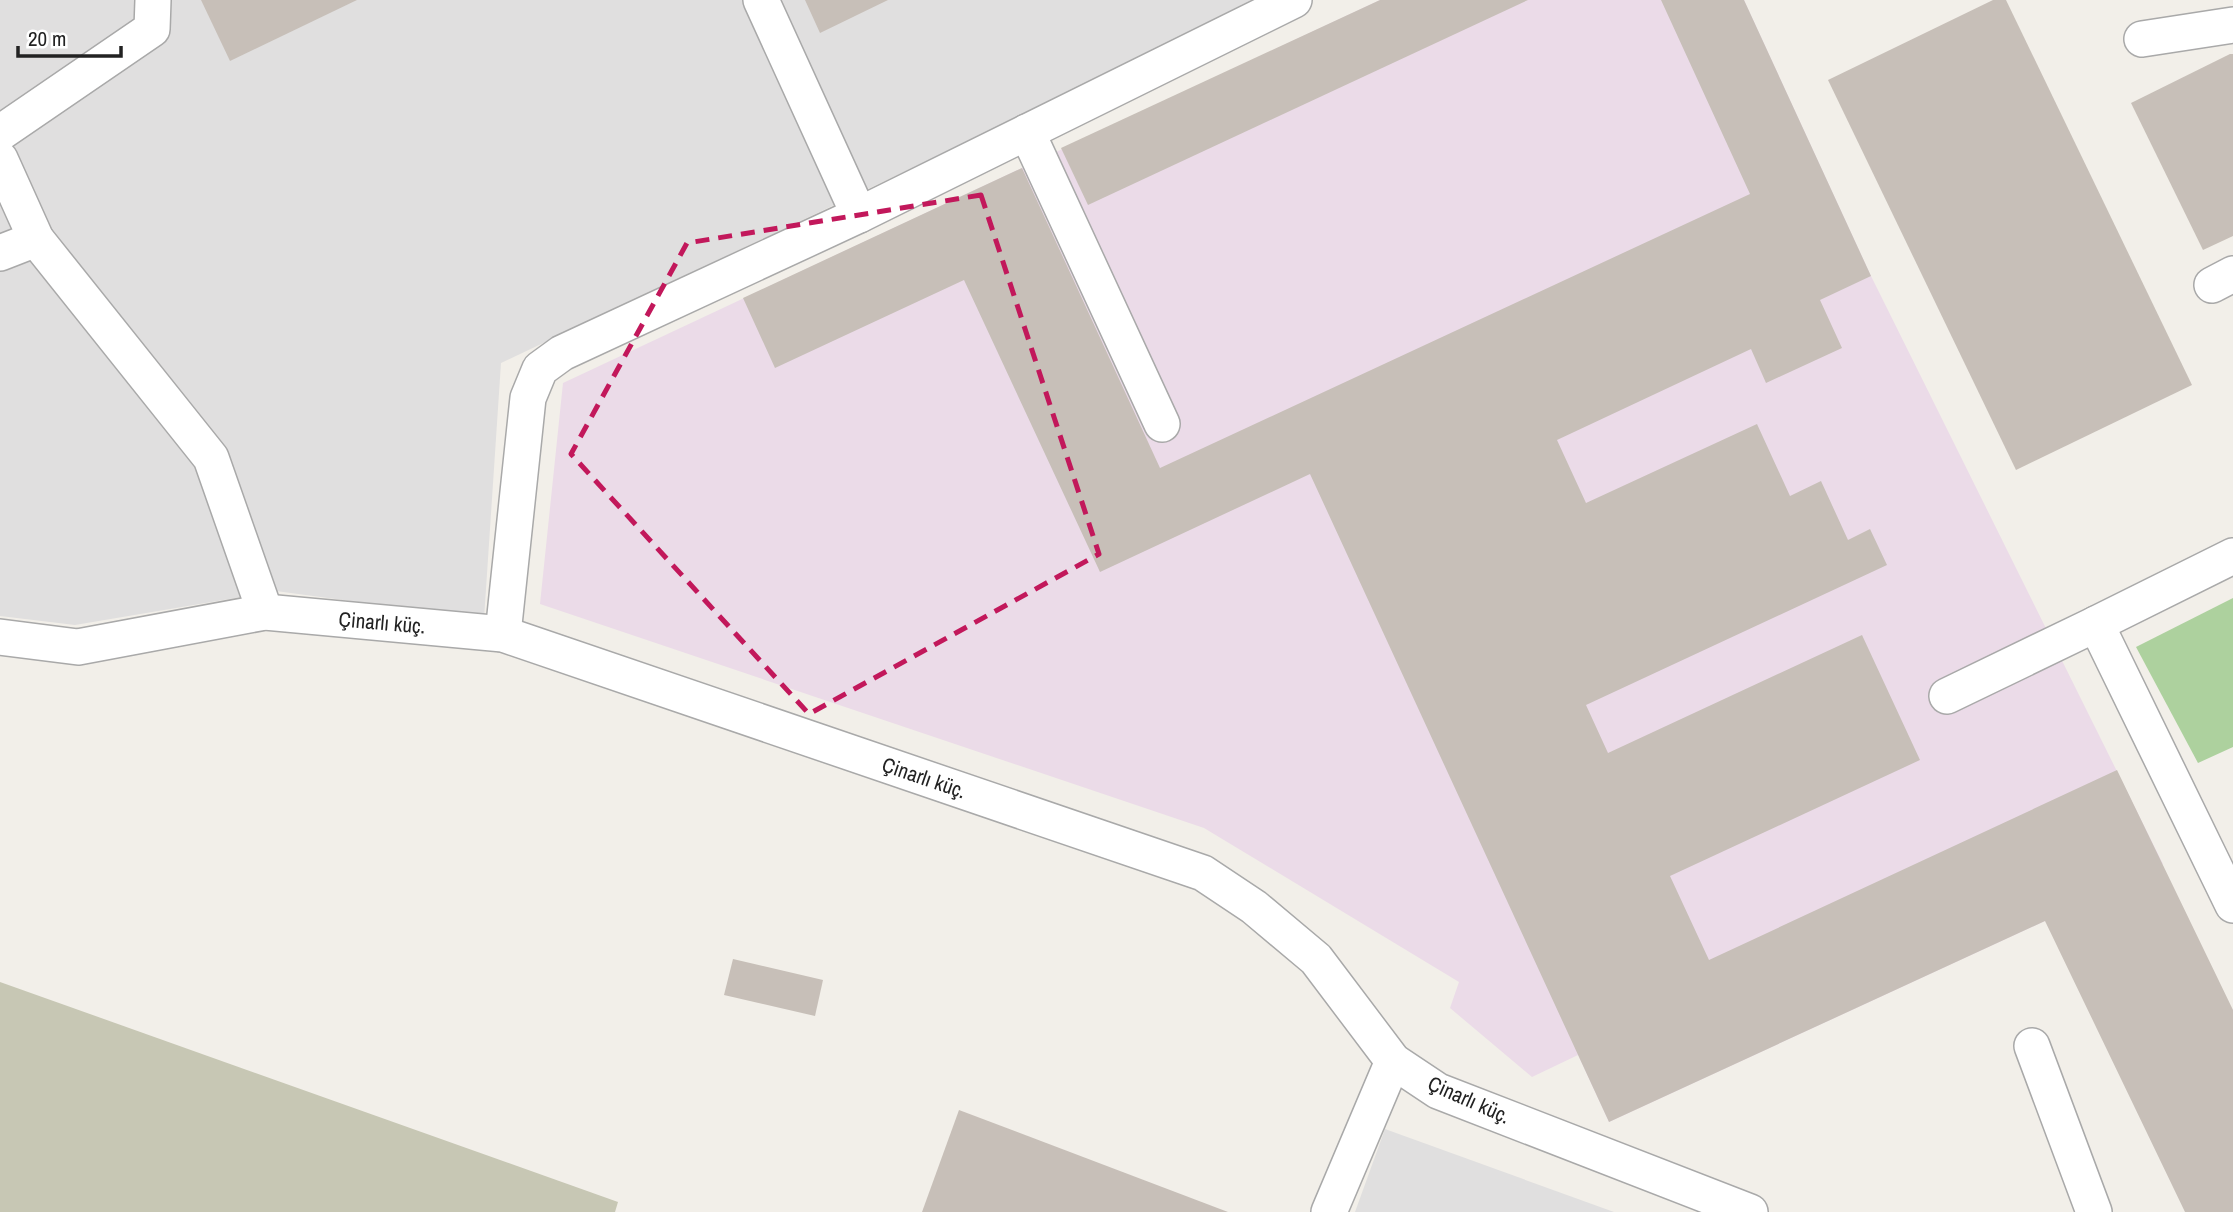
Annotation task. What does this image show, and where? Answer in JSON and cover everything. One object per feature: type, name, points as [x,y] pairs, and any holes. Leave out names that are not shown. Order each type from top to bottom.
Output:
[{"type":"street","points":[[0,133],[152,29],[153,0]]},
{"type":"street","points":[[761,0],[859,215]]},
{"type":"street","points":[[503,635],[528,398],[540,369],[562,353],[859,215],[1294,0]]},
{"type":"street","points":[[2142,38],[2233,25]]},
{"type":"street","points":[[1027,132],[1162,424]]},
{"type":"street","points":[[0,159],[36,239],[211,458],[265,612]]},
{"type":"street","points":[[0,253],[36,239]]},
{"type":"street","points":[[1947,696],[2233,556]]},
{"type":"street","name":"Çinarlı küç.","points":[[0,637],[78,646],[265,612],[503,635],[1203,873],[1254,907],[1316,959],[1393,1060],[1438,1091],[1750,1212]]},
{"type":"street","points":[[2096,624],[2233,905]]},
{"type":"street","points":[[2032,1046],[2094,1212]]},
{"type":"street","points":[[1329,1212],[1393,1060]]},
{"type":"highlighted area","points":[[981,195],[1099,554],[809,714],[571,454],[687,243]]},
{"type":"shaded area","points":[[0,0],[1266,0],[501,363],[484,619],[276,591],[75,625],[0,616]]},
{"type":"shaded area","points":[[1380,0],[1744,0],[1871,276],[2163,864],[1609,1122],[1578,1055],[1532,1077],[1450,1008],[1459,982],[1204,828],[540,604],[563,383]]},
{"type":"shaded area","points":[[0,982],[618,1202],[615,1212],[0,1212]]},
{"type":"shaded area","points":[[1385,1129],[1614,1212],[1355,1212]]},
{"type":"green space","points":[[2233,598],[2233,747],[2198,763],[2136,647]]},
{"type":"building","points":[[201,0],[357,0],[230,61]]},
{"type":"building","points":[[805,0],[888,0],[820,33]]},
{"type":"building","points":[[1380,0],[1528,0],[1088,205],[1061,148]]},
{"type":"building","points":[[1661,0],[1744,0],[1871,276],[1820,300],[1842,348],[1766,383],[1751,349],[1557,440],[1586,503],[1757,424],[1790,496],[1821,481],[1848,540],[1870,529],[1887,565],[1586,705],[1608,753],[1862,635],[1920,760],[1670,876],[1709,960],[2117,770],[2233,1010],[2233,1212],[2185,1212],[2045,921],[1609,1122],[1310,474],[1100,572],[964,280],[775,368],[743,298],[1022,168],[1160,468],[1750,194]]},
{"type":"building","points":[[1993,0],[2006,0],[2192,385],[2016,470],[1828,80]]},
{"type":"building","points":[[2233,54],[2233,236],[2203,250],[2131,103]]},
{"type":"building","points":[[733,959],[823,980],[815,1016],[724,995]]},
{"type":"building","points":[[959,1110],[1228,1212],[922,1212]]}]
